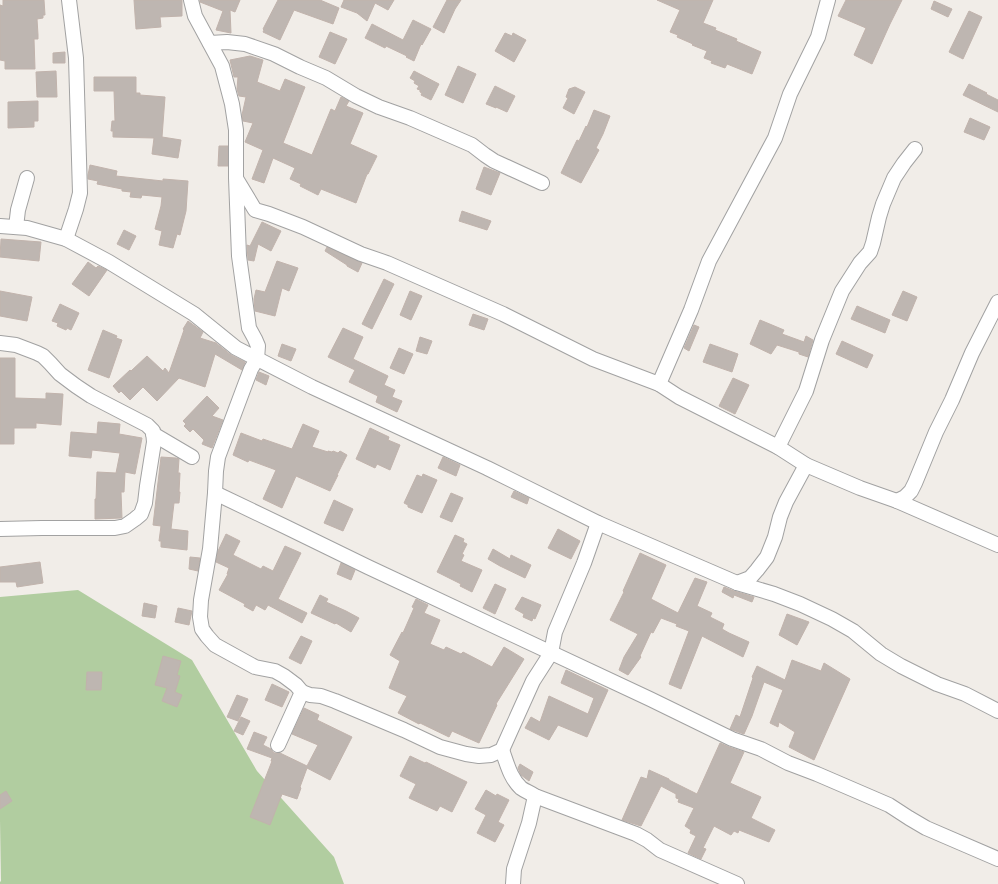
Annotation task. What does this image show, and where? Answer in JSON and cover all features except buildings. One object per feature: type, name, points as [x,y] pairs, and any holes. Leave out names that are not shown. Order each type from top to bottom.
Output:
[{"type":"street","points":[[66,239],[80,193],[76,58],[69,0]]},
{"type":"street","points":[[191,0],[195,16],[222,66],[232,104],[236,130],[239,256],[249,328],[258,346],[257,359],[246,382],[218,458],[210,549],[200,600],[202,629],[207,636],[215,645],[255,667],[275,671],[284,676],[296,685],[302,692],[310,695],[321,696],[404,730],[440,748],[479,756],[491,755],[502,750],[533,681],[551,653],[555,632],[584,563],[598,523]]},
{"type":"street","points":[[659,384],[691,310],[709,261],[774,138],[790,94],[818,37],[823,21],[826,1]]},
{"type":"street","points":[[210,43],[227,42],[245,44],[274,54],[326,78],[356,96],[472,145],[494,161],[542,183]]},
{"type":"street","points":[[778,447],[806,391],[822,340],[842,291],[860,263],[870,252],[879,217],[894,178],[915,149]]},
{"type":"street","points":[[16,227],[20,201],[27,178]]},
{"type":"street","points":[[236,178],[255,210],[303,227],[362,254],[387,263],[503,314],[593,359],[659,384],[679,397],[778,447],[806,465],[860,488],[897,501],[998,545]]},
{"type":"street","points":[[0,226],[27,228],[66,239],[109,262],[194,314],[236,348],[312,387],[487,468],[598,523],[737,583],[793,601],[832,619],[853,631],[881,654],[901,666],[937,684],[965,694],[998,711]]},
{"type":"street","points":[[897,501],[905,497],[911,491],[972,353],[998,302]]},
{"type":"street","points":[[236,348],[249,328]]},
{"type":"street","points":[[0,343],[16,345],[43,356],[60,374],[91,396],[147,425],[153,431],[154,442],[145,503],[141,514],[125,526],[103,529],[0,529]]},
{"type":"street","points":[[153,434],[192,457]]},
{"type":"street","points":[[737,583],[750,578],[767,557],[784,507],[806,465]]},
{"type":"street","points":[[215,493],[368,568],[732,739],[761,749],[788,763],[884,802],[926,828],[998,859]]},
{"type":"street","points":[[278,745],[302,692]]},
{"type":"street","points":[[502,750],[509,770],[514,778],[521,787],[535,796],[636,834],[660,850],[737,884]]},
{"type":"street","points":[[513,884],[514,869],[529,823],[535,796]]},
{"type":"green space","points":[[78,590],[192,660],[257,771],[334,857],[344,884],[0,884],[0,597]]}]
